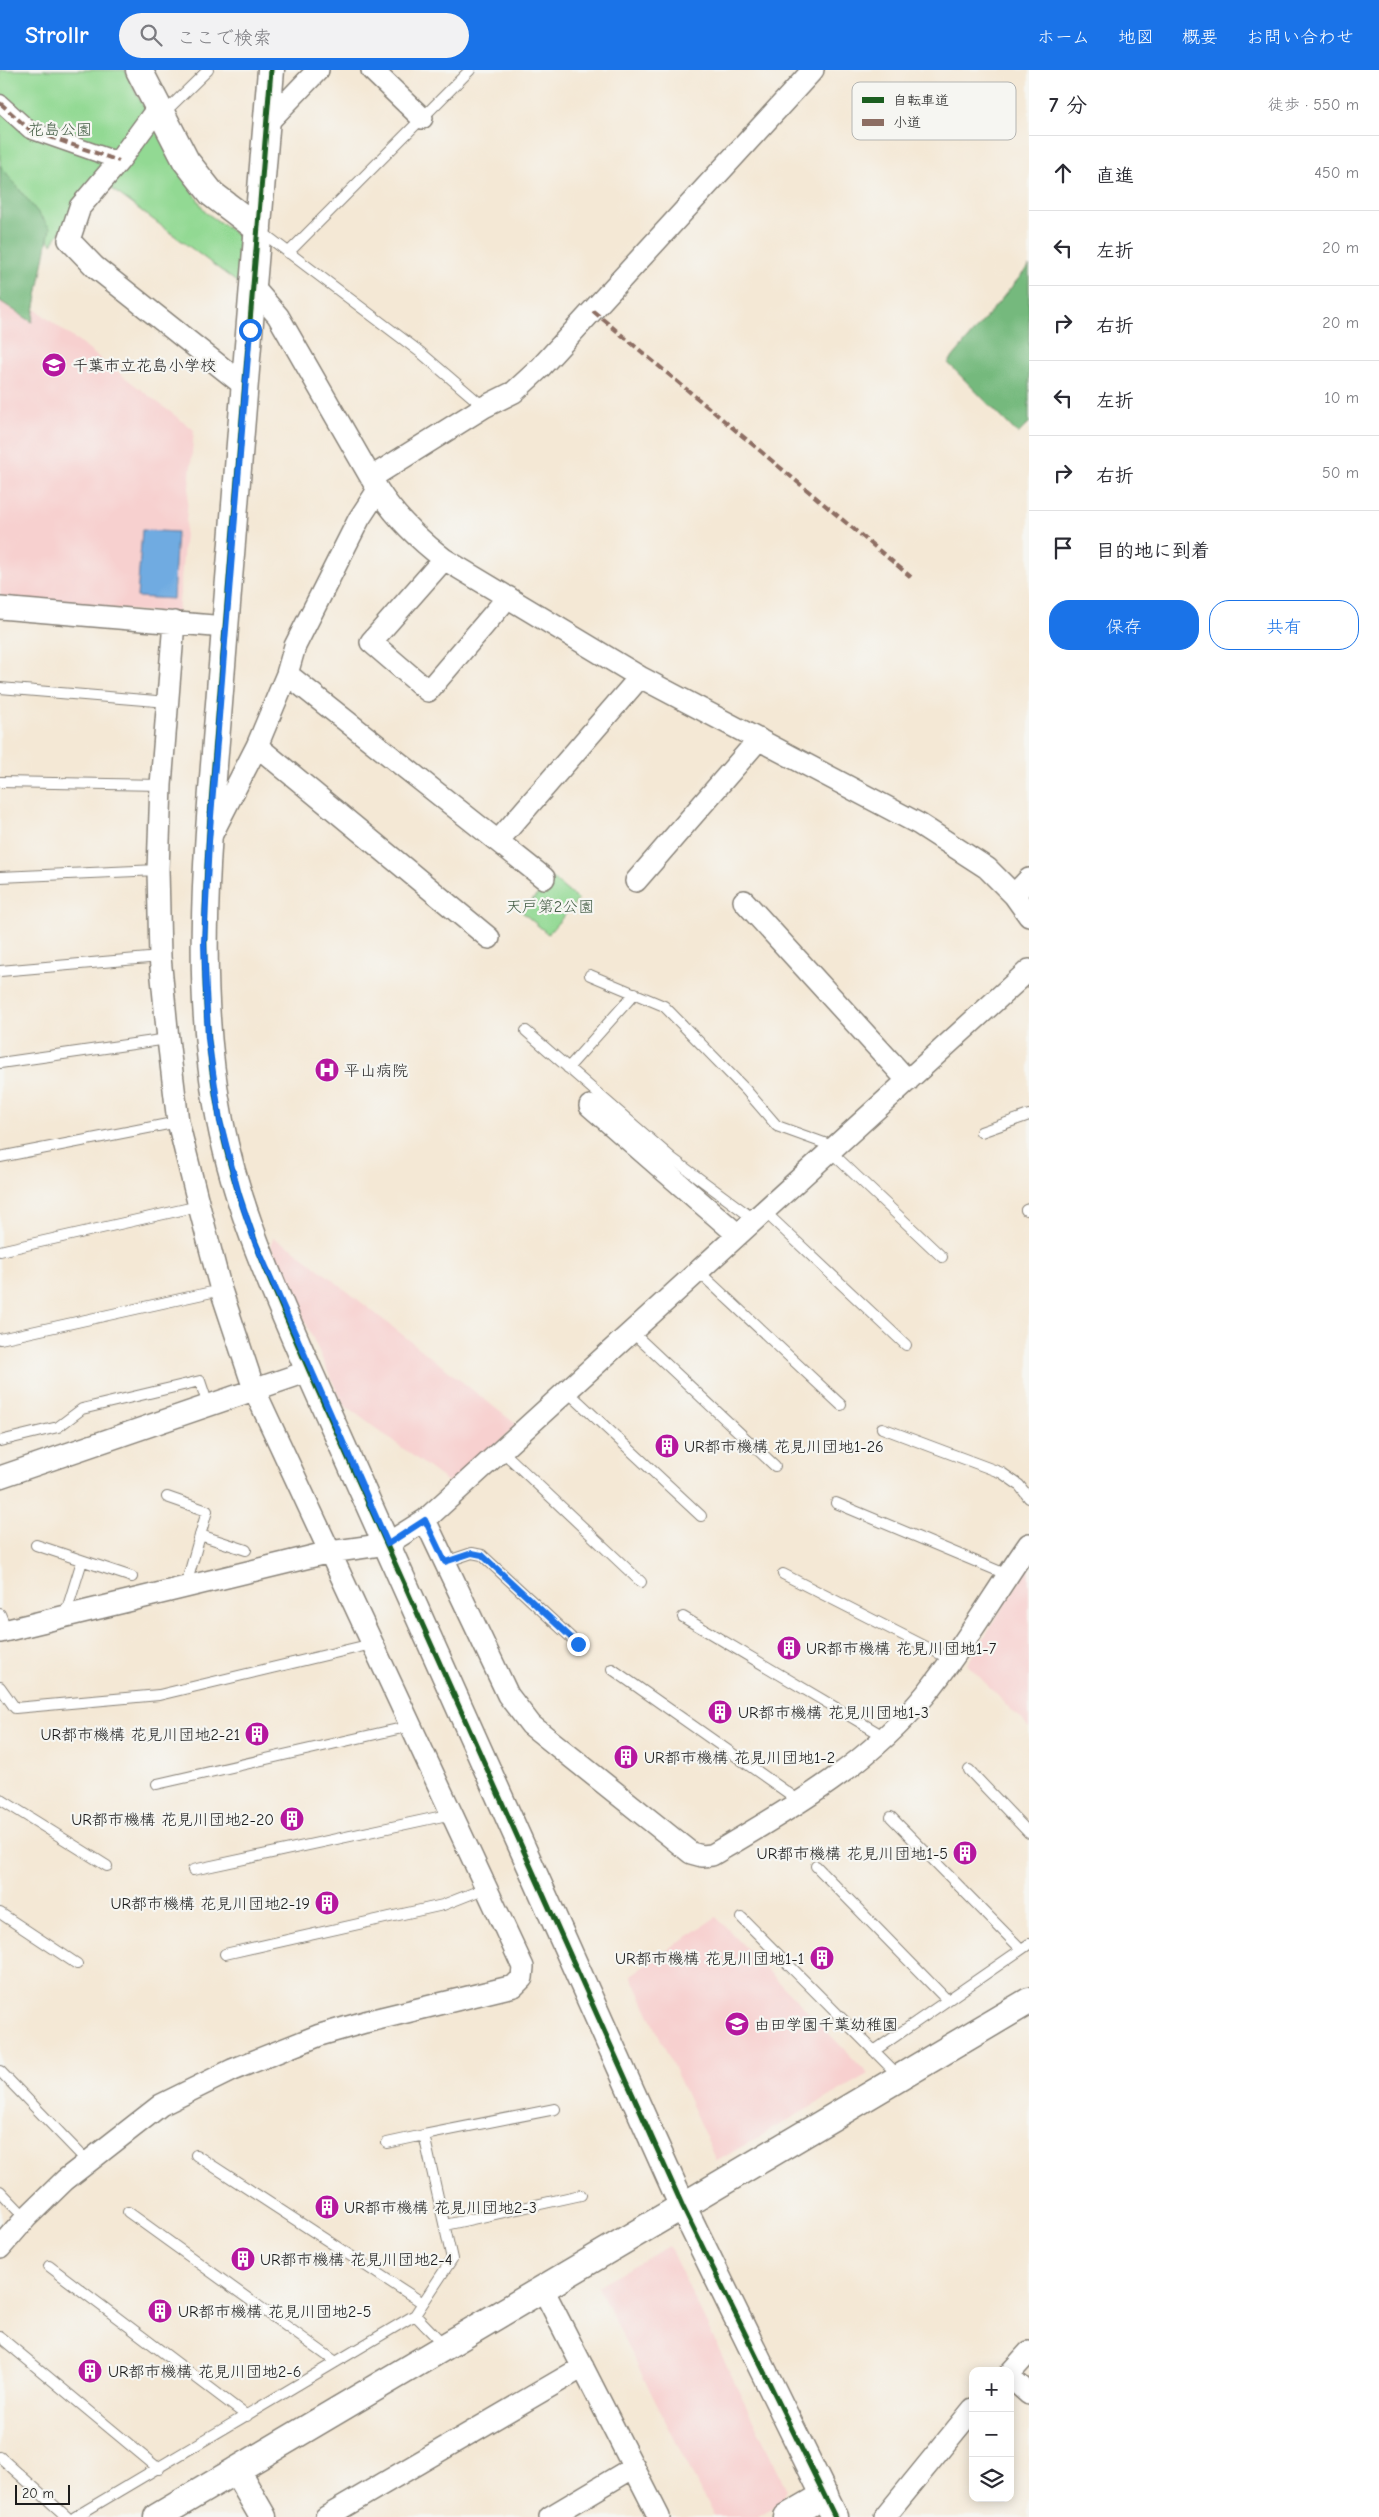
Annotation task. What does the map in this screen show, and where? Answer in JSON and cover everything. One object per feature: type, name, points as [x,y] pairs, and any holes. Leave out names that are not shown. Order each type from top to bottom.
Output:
[{"type":"street","points":[[138,70],[186,161],[212,194],[258,229]]},
{"type":"street","points":[[271,70],[225,627],[209,841],[204,943],[208,1038],[220,1121],[239,1195],[255,1242],[310,1370],[683,2206],[830,2506],[787,2517]]},
{"type":"street","points":[[267,123],[318,70]]},
{"type":"street","points":[[372,70],[422,118]]},
{"type":"street","points":[[209,841],[257,746],[287,674],[295,646],[359,520],[375,484],[484,407],[514,392],[540,368],[813,70]]},
{"type":"street","points":[[0,103],[30,130],[119,161]]},
{"type":"street","points":[[159,112],[80,207],[69,240],[95,267],[246,387]]},
{"type":"street","points":[[253,287],[278,316],[393,513],[417,538],[444,559],[640,677],[919,824],[987,868],[1014,895],[1029,916]]},
{"type":"street","points":[[444,559],[371,642],[428,691],[508,597]]},
{"type":"street","points":[[0,608],[225,627]]},
{"type":"street","points":[[0,2248],[26,2218],[88,2162],[161,2105],[277,2051],[365,2022],[514,1986],[522,1978],[523,1967],[254,1389],[221,1290],[199,1206],[178,1122],[160,957],[158,870],[174,622]]},
{"type":"street","points":[[287,674],[544,878]]},
{"type":"street","points":[[498,841],[640,677]]},
{"type":"street","points":[[636,881],[759,739]]},
{"type":"street","points":[[257,746],[489,938]]},
{"type":"street","points":[[1014,895],[1029,879]]},
{"type":"street","points":[[744,901],[908,1081]]},
{"type":"street","points":[[2,1626],[65,1616],[330,1552],[388,1544],[425,1520],[832,1149],[1028,974]]},
{"type":"street","points":[[590,1106],[738,1235]]},
{"type":"street","points":[[0,1477],[310,1370]]},
{"type":"street","points":[[425,1520],[508,1696],[531,1725],[691,1853],[702,1856],[712,1854],[802,1802],[847,1770],[885,1737],[925,1695],[952,1660],[1029,1544]]},
{"type":"street","points":[[157,2517],[1029,2001]]},
{"type":"street","points":[[543,2289],[659,2517]]},
{"type":"street","points":[[1014,2370],[1029,2352]]},
{"type":"street","points":[[326,2517],[583,2367]]},
{"type":"street","points":[[1014,2379],[1029,2394]]},
{"type":"street","points":[[885,2517],[971,2412]]},
{"type":"street","points":[[550,2517],[634,2468]]},
{"type":"street","points":[[236,2470],[263,2517]]},
{"type":"lane","points":[[159,112],[208,70]]},
{"type":"lane","points":[[288,252],[470,70]]},
{"type":"lane","points":[[258,229],[420,352],[484,407]]},
{"type":"lane","points":[[0,688],[168,702]]},
{"type":"lane","points":[[0,782],[162,785]]},
{"type":"lane","points":[[0,877],[158,870]]},
{"type":"lane","points":[[0,971],[160,957]]},
{"type":"lane","points":[[590,975],[654,1001],[670,1012],[746,1090],[772,1123],[832,1149],[942,1257]]},
{"type":"lane","points":[[568,1068],[635,993]]},
{"type":"lane","points":[[526,1031],[673,1159],[759,1216],[906,1345]]},
{"type":"lane","points":[[0,1063],[168,1039]]},
{"type":"lane","points":[[981,1132],[1029,1115]]},
{"type":"lane","points":[[0,1156],[178,1122]]},
{"type":"lane","points":[[0,1251],[199,1206]]},
{"type":"lane","points":[[698,1271],[841,1405]]},
{"type":"lane","points":[[0,1339],[221,1290]]},
{"type":"lane","points":[[632,1332],[775,1466]]},
{"type":"lane","points":[[0,1441],[58,1427],[82,1409],[200,1381],[208,1404]]},
{"type":"lane","points":[[567,1391],[701,1516]]},
{"type":"lane","points":[[882,1428],[1002,1473],[1019,1485],[1029,1498]]},
{"type":"lane","points":[[502,1451],[641,1582]]},
{"type":"lane","points":[[167,1497],[208,1511],[186,1586]]},
{"type":"lane","points":[[836,1503],[1008,1575]]},
{"type":"lane","points":[[200,1535],[246,1550]]},
{"type":"lane","points":[[36,1546],[69,1555],[132,1577]]},
{"type":"lane","points":[[445,1562],[472,1553],[482,1555],[578,1644]]},
{"type":"lane","points":[[65,1616],[82,1561]]},
{"type":"lane","points":[[783,1574],[952,1660]]},
{"type":"lane","points":[[684,1617],[885,1737]]},
{"type":"lane","points":[[0,1686],[15,1708],[159,1694],[372,1644]]},
{"type":"lane","points":[[612,1669],[802,1802]]},
{"type":"lane","points":[[157,1784],[411,1726]]},
{"type":"lane","points":[[969,1770],[1029,1833]]},
{"type":"lane","points":[[0,1799],[107,1866]]},
{"type":"lane","points":[[193,1870],[452,1814]]},
{"type":"lane","points":[[874,2051],[1025,1947],[891,1817]]},
{"type":"lane","points":[[816,1866],[946,2000]]},
{"type":"lane","points":[[225,1954],[443,1905],[486,1888]]},
{"type":"lane","points":[[0,1913],[77,1964]]},
{"type":"lane","points":[[742,1918],[901,2077]]},
{"type":"lane","points":[[0,2071],[88,2162]]},
{"type":"lane","points":[[387,2143],[555,2109]]},
{"type":"lane","points":[[74,2517],[415,2315],[452,2259],[424,2135]]},
{"type":"lane","points":[[196,2155],[423,2303]]},
{"type":"lane","points":[[0,2191],[26,2218]]},
{"type":"lane","points":[[444,2225],[581,2195]]},
{"type":"lane","points":[[128,2212],[336,2362]]},
{"type":"lane","points":[[49,2266],[247,2416]]},
{"type":"lane","points":[[415,2315],[444,2346]]},
{"type":"lane","points":[[0,2336],[159,2468]]},
{"type":"lane","points":[[0,2457],[67,2517]]},
{"type":"shaded area","name":"千葉市立花島小学校","points":[[0,230],[22,299],[194,430],[178,614],[0,600]]},
{"type":"shaded area","points":[[273,1238],[291,1247],[517,1425],[452,1485],[343,1404],[271,1247]]},
{"type":"shaded area","points":[[1029,1566],[1029,1728],[967,1664]]},
{"type":"shaded area","name":"由田学園千葉幼稚園","points":[[716,1917],[868,2074],[717,2161],[631,1975]]},
{"type":"shaded area","points":[[669,2246],[786,2488],[781,2503],[756,2517],[714,2517],[597,2286]]},
{"type":"green space","name":"花島公園","points":[[0,70],[125,70],[136,93],[205,212],[238,235],[238,283],[96,177],[52,244],[0,185]]},
{"type":"green space","points":[[0,165],[50,228],[32,322],[0,301]]},
{"type":"green space","points":[[1029,266],[1029,423],[1018,434],[948,363]]},
{"type":"green space","name":"天戸第2公園","points":[[552,878],[578,900],[548,934],[522,912]]},
{"type":"water","points":[[142,530],[177,532],[173,599],[137,597]]},
{"type":"marked path","points":[[0,103],[30,130],[119,161]]},
{"type":"marked path","points":[[593,311],[911,577]]},
{"type":"cycle path","points":[[271,70],[208,844],[205,955],[206,1011],[211,1066],[227,1154],[258,1249],[309,1371],[683,2207],[835,2517]]},
{"type":"place","name":"千葉市立花島小学校","points":[[54,365]]},
{"type":"place","name":"平山病院","points":[[327,1070]]},
{"type":"place","name":"UR都市機構 花見川団地1-26","points":[[667,1446]]},
{"type":"place","name":"UR都市機構 花見川団地1-7","points":[[789,1648]]},
{"type":"place","name":"UR都市機構 花見川団地1-3","points":[[720,1712]]},
{"type":"place","name":"UR都市機構 花見川団地2-21","points":[[257,1734]]},
{"type":"place","name":"UR都市機構 花見川団地1-2","points":[[626,1757]]},
{"type":"place","name":"UR都市機構 花見川団地2-20","points":[[292,1819]]},
{"type":"place","name":"UR都市機構 花見川団地1-5","points":[[965,1853]]},
{"type":"place","name":"UR都市機構 花見川団地2-19","points":[[327,1903]]},
{"type":"place","name":"UR都市機構 花見川団地1-1","points":[[822,1958]]},
{"type":"place","name":"由田学園千葉幼稚園","points":[[737,2024]]},
{"type":"place","name":"UR都市機構 花見川団地2-3","points":[[327,2207]]},
{"type":"place","name":"UR都市機構 花見川団地2-4","points":[[243,2259]]},
{"type":"place","name":"UR都市機構 花見川団地2-5","points":[[160,2311]]},
{"type":"place","name":"UR都市機構 花見川団地2-6","points":[[90,2371]]},
{"type":"route","points":[[250,330],[225,627],[209,841],[204,943],[208,1038],[220,1121],[239,1195],[272,1287],[388,1544],[425,1520],[445,1562],[472,1553],[482,1555],[578,1644]]}]
